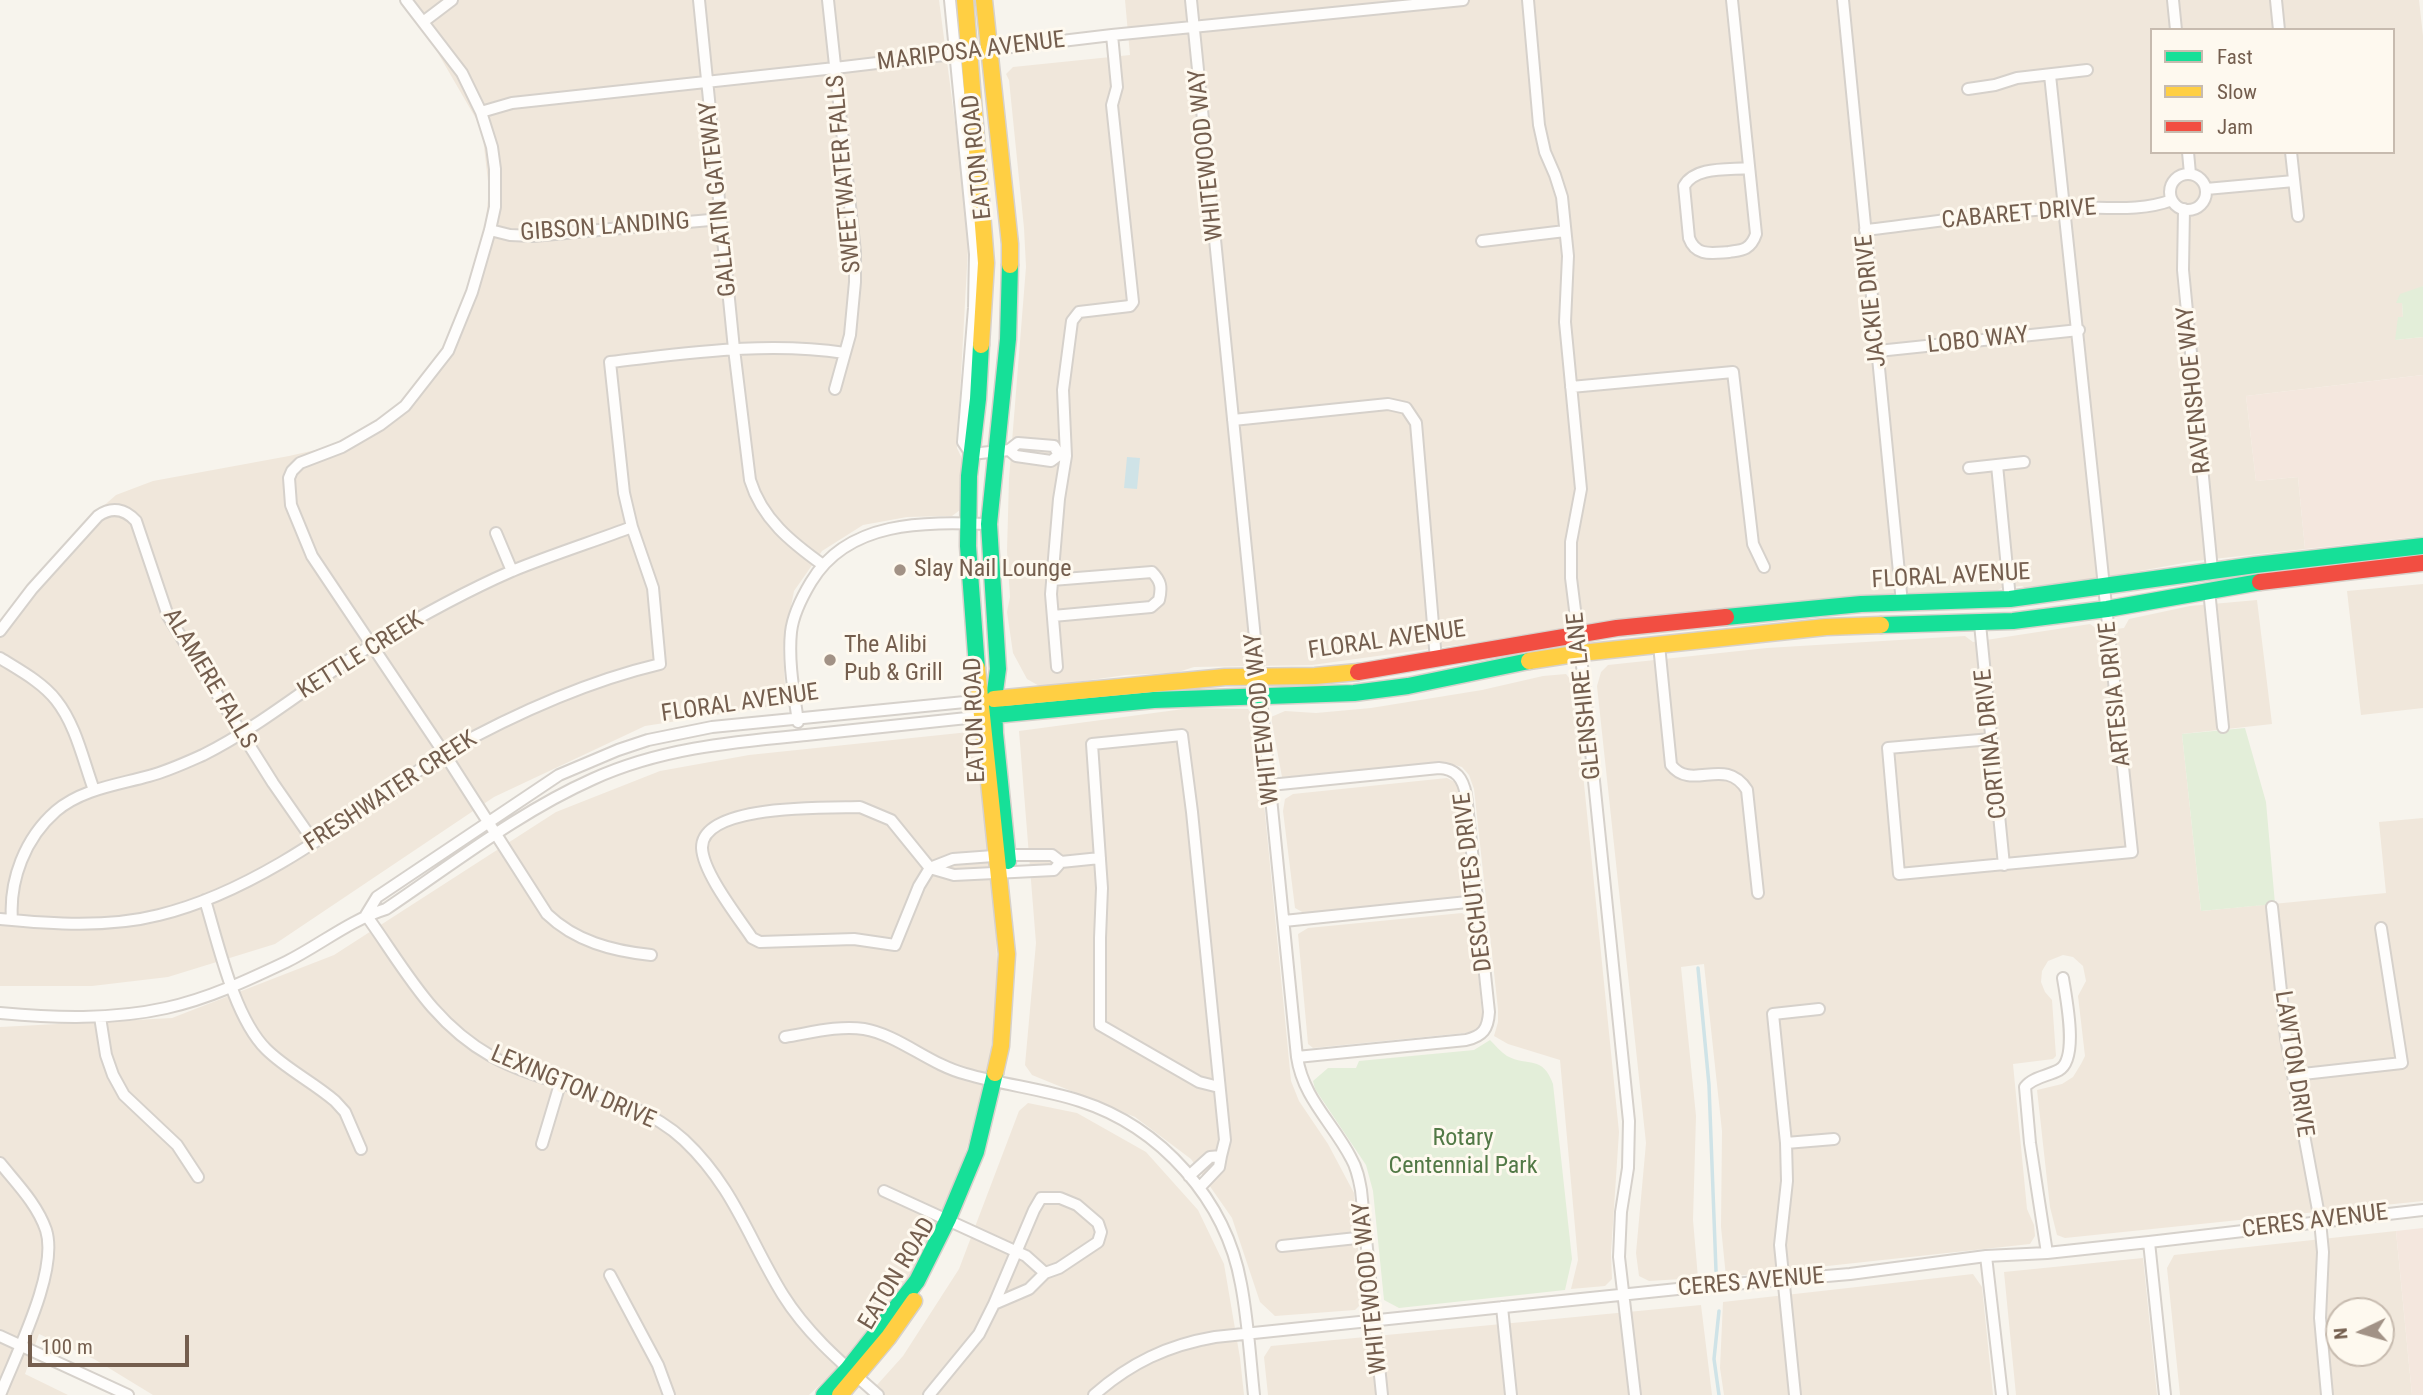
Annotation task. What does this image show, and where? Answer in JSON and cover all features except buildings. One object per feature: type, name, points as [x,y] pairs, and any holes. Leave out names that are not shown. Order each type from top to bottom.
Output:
[{"type":"street","points":[[406,0],[462,73],[481,112],[492,147],[495,169],[495,207],[490,230],[472,292],[448,351],[405,406],[380,425],[352,442],[300,463],[289,478],[292,505],[312,556],[444,753],[535,898],[559,926],[579,937],[621,952],[651,955]]},
{"type":"street","points":[[423,22],[452,0]]},
{"type":"street","name":"GALLATIN GATEWAY","points":[[699,0],[750,480],[765,514],[822,565]]},
{"type":"street","name":"SWEETWATER FALLS","points":[[828,0],[855,252],[850,335],[835,389]]},
{"type":"street","name":"EATON ROAD","points":[[839,1395],[852,1373],[909,1309],[932,1271],[952,1220],[984,1157],[998,1082],[1010,1038],[1015,935],[1003,864],[968,547],[971,454],[978,399],[986,263],[962,53],[950,0]]},
{"type":"street","name":"EATON ROAD","points":[[962,53],[965,0]]},
{"type":"street","name":"EATON ROAD","points":[[984,0],[1010,244],[1003,451],[989,524],[998,669],[987,708]]},
{"type":"street","name":"WHITEWOOD WAY","points":[[1191,0],[1297,1057],[1309,1096],[1351,1158],[1362,1190],[1382,1395]]},
{"type":"street","name":"MARIPOSA AVENUE","points":[[481,112],[512,103],[1194,26],[1463,0]]},
{"type":"street","name":"GLENSHIRE LANE","points":[[1528,0],[1539,125],[1545,152],[1562,197],[1568,256],[1565,322],[1581,489],[1570,559],[1629,1121],[1628,1168],[1619,1234],[1635,1395]]},
{"type":"street","points":[[1732,0],[1756,234],[1753,242],[1738,251],[1703,253],[1697,250],[1689,238],[1685,186],[1688,178],[1702,172],[1749,168]]},
{"type":"street","name":"JACKIE DRIVE","points":[[1843,0],[1902,603]]},
{"type":"street","points":[[2174,0],[2176,28]]},
{"type":"street","points":[[2276,0],[2279,28]]},
{"type":"street","points":[[1057,667],[1052,580],[1063,456],[1063,390],[1072,321],[1079,312],[1130,306],[1133,302],[1112,105],[1117,88],[1112,35]]},
{"type":"street","points":[[1968,89],[2017,78],[2087,70]]},
{"type":"street","name":"ARTESIA DRIVE","points":[[1991,738],[1888,748],[1899,874],[2132,852],[2050,75]]},
{"type":"street","points":[[2188,154],[2190,174]]},
{"type":"street","points":[[2291,154],[2298,216]]},
{"type":"street","points":[[2190,174],[2200,178],[2206,189],[2198,206],[2184,209],[2172,200],[2170,190],[2180,175],[2190,174]]},
{"type":"street","points":[[2206,189],[2294,181]]},
{"type":"street","name":"CABARET DRIVE","points":[[1865,230],[2064,208],[2160,205],[2172,200]]},
{"type":"street","name":"RAVENSHOE WAY","points":[[2184,209],[2183,270],[2212,570]]},
{"type":"street","name":"GIBSON LANDING","points":[[490,230],[510,235],[533,236],[721,219]]},
{"type":"street","points":[[1482,241],[1565,231]]},
{"type":"street","name":"LOBO WAY","points":[[1878,351],[2079,330]]},
{"type":"street","points":[[632,527],[624,493],[610,362],[734,348],[809,348],[845,353]]},
{"type":"street","points":[[1571,387],[1733,372],[1753,544],[1764,567]]},
{"type":"street","points":[[1233,420],[1388,404],[1406,408],[1416,423],[1436,660]]},
{"type":"street","points":[[971,454],[1003,451],[1016,456],[1051,461],[1063,456]]},
{"type":"street","points":[[1969,468],[2024,462]]},
{"type":"street","points":[[1997,465],[2010,599]]},
{"type":"street","name":"ALAMERE FALLS","points":[[0,631],[32,589],[98,516],[111,510],[129,513],[136,521],[167,616],[273,783],[314,842]]},
{"type":"street","points":[[800,735],[790,647],[792,629],[806,589],[822,565],[848,544],[871,533],[912,525],[989,524]]},
{"type":"street","name":"KETTLE CREEK","points":[[6,920],[15,879],[28,847],[44,822],[59,808],[94,790],[173,769],[242,733],[370,646],[427,613],[512,571],[632,527]]},
{"type":"street","name":"FRESHWATER CREEK","points":[[6,920],[36,923],[110,922],[157,916],[205,900],[275,867],[444,753],[554,699],[616,674],[660,664],[653,588],[632,527]]},
{"type":"street","points":[[496,533],[512,571]]},
{"type":"street","name":"FLORAL AVENUE","points":[[0,1013],[100,1017],[168,1008],[231,987],[301,954],[366,915],[386,909],[562,793],[623,767],[696,747],[800,735],[1126,685],[1258,676],[1348,674],[1579,633],[1824,608],[2010,599],[2212,570],[2423,546]]},
{"type":"street","name":"FLORAL AVENUE","points":[[366,915],[377,897],[559,775],[618,750],[681,732],[798,718],[1154,700],[1287,697],[1382,690],[1581,653],[1826,627],[1980,624],[2107,609],[2311,575],[2423,563]]},
{"type":"street","points":[[1052,580],[1152,572],[1159,579],[1162,588],[1159,600],[1151,607],[1053,616]]},
{"type":"street","points":[[2209,590],[2223,727]]},
{"type":"street","name":"CORTINA DRIVE","points":[[1980,624],[2004,865]]},
{"type":"street","points":[[1659,645],[1671,765],[1686,776],[1726,773],[1741,781],[1747,790],[1758,893]]},
{"type":"street","points":[[0,658],[40,684],[56,699],[78,743],[94,790]]},
{"type":"street","points":[[1199,1188],[1219,1167],[1225,1140],[1182,735],[1093,744],[1102,888],[1100,1025],[1199,1082],[1219,1087]]},
{"type":"street","name":"DESCHUTES DRIVE","points":[[1270,785],[1439,768],[1458,774],[1464,783],[1489,1012],[1485,1031],[1477,1038],[1297,1057]]},
{"type":"street","points":[[1061,862],[1052,855],[1003,864],[954,875],[930,868],[891,820],[860,807],[746,814],[727,819],[708,834],[702,846],[706,866],[752,938],[760,942],[854,939],[895,945],[919,886],[930,868],[953,859],[1003,864],[1054,870],[1061,862],[1100,858]]},
{"type":"street","points":[[205,900],[231,987],[253,1033],[265,1049],[335,1101],[345,1112],[361,1149]]},
{"type":"street","points":[[1284,921],[1477,901]]},
{"type":"street","name":"LAWTON DRIVE","points":[[2272,907],[2286,1038],[2320,1220],[2323,1252],[2320,1318],[2327,1395]]},
{"type":"street","name":"LEXINGTON DRIVE","points":[[366,915],[420,994],[437,1015],[458,1034],[493,1057],[560,1084],[628,1105],[682,1138],[722,1182],[797,1316],[826,1350],[878,1395]]},
{"type":"street","points":[[2294,1075],[2402,1063],[2381,928]]},
{"type":"street","points":[[2047,1253],[2031,1155],[2025,1087],[2029,1082],[2063,1068],[2067,1062],[2070,1036],[2063,978]]},
{"type":"street","points":[[1795,1395],[1780,1245],[1787,1181],[1786,1143],[1773,1014],[1819,1009]]},
{"type":"street","points":[[100,1017],[106,1055],[124,1095],[177,1145],[198,1177]]},
{"type":"street","points":[[785,1037],[845,1028],[864,1029],[881,1034],[950,1070],[1072,1099],[1116,1115],[1151,1138],[1199,1188],[1220,1221],[1233,1252],[1241,1282],[1254,1395]]},
{"type":"street","points":[[542,1144],[560,1084]]},
{"type":"street","points":[[1786,1143],[1833,1139]]},
{"type":"street","points":[[1189,1176],[1210,1157],[1222,1156]]},
{"type":"street","points":[[0,1163],[37,1210],[47,1232],[49,1254],[46,1281],[0,1395]]},
{"type":"street","points":[[884,1191],[1017,1251],[1045,1273]]},
{"type":"street","points":[[929,1395],[979,1334],[1041,1198],[1060,1198],[1077,1205],[1098,1223],[1101,1233],[1098,1242],[1059,1268],[1045,1273],[1029,1289],[994,1304]]},
{"type":"street","name":"CERES AVENUE","points":[[1094,1395],[1127,1369],[1149,1356],[1172,1346],[1197,1340],[1687,1288],[1850,1274],[1986,1256],[2047,1253],[2423,1210]]},
{"type":"street","points":[[1282,1246],[1366,1237]]},
{"type":"street","points":[[2149,1242],[2165,1395]]},
{"type":"street","points":[[1986,1256],[2002,1395]]},
{"type":"street","points":[[610,1275],[658,1365],[670,1395]]},
{"type":"street","points":[[1502,1307],[1511,1395]]},
{"type":"street","points":[[0,1336],[128,1395]]},
{"type":"street","points":[[824,1395],[852,1373]]},
{"type":"shaded area","points":[[400,0],[939,0],[969,230],[957,448],[966,467],[964,507],[952,516],[907,517],[863,525],[822,551],[794,591],[783,648],[786,704],[645,726],[494,797],[275,944],[168,977],[92,986],[0,986],[0,630],[84,523],[116,495],[153,481],[342,444],[403,404],[447,349],[484,238],[489,190],[482,129],[435,48]]},
{"type":"shaded area","points":[[1125,0],[2419,0],[2423,36],[2423,286],[2397,303],[2402,303],[2403,317],[2395,340],[2423,337],[2423,375],[2246,396],[2256,481],[2298,477],[2305,549],[2195,561],[2029,591],[2022,586],[2002,588],[1991,593],[1559,631],[1312,665],[1194,667],[1175,673],[1126,675],[1041,687],[1027,679],[1013,653],[1007,612],[1010,597],[1007,551],[1009,479],[1026,267],[1009,80],[1006,74],[1013,67],[1130,55]]},
{"type":"shaded area","points":[[2423,375],[2423,536],[2305,549],[2298,477],[2256,481],[2246,396]]},
{"type":"shaded area","points":[[1127,457],[1140,458],[1137,489],[1124,488]]},
{"type":"shaded area","points":[[2423,584],[2423,708],[2361,715],[2347,591]]},
{"type":"shaded area","points":[[2257,600],[2272,724],[2182,734],[2201,911],[2386,893],[2379,822],[2423,818],[2423,1201],[2065,1238],[2057,1235],[2050,1207],[2037,1090],[2062,1084],[2073,1077],[2085,1056],[2078,996],[2086,981],[2083,966],[2073,957],[2063,955],[2048,961],[2042,971],[2041,982],[2052,1000],[2056,1056],[2053,1059],[2013,1064],[2027,1209],[2034,1225],[2035,1236],[2030,1244],[1726,1277],[1721,1227],[1722,1131],[1704,964],[1681,967],[1696,1116],[1693,1220],[1698,1278],[1649,1281],[1639,1276],[1636,1253],[1646,1143],[1597,686],[1601,672],[1608,665],[1767,648],[1965,636],[1973,642],[2090,624],[2100,631],[2124,628],[2129,619],[2190,606]]},
{"type":"shaded area","points":[[1566,674],[1574,684],[1619,1132],[1611,1253],[1612,1279],[1605,1286],[1571,1289],[1578,1260],[1560,1060],[1508,1044],[1494,1036],[1498,1009],[1474,789],[1469,775],[1462,767],[1447,763],[1282,777],[1271,717],[1285,711],[1316,713],[1371,708]]},
{"type":"shaded area","points":[[1191,708],[1248,709],[1256,721],[1291,1081],[1299,1101],[1328,1144],[1354,1193],[1362,1303],[1355,1310],[1275,1316],[1260,1302],[1232,1218],[1191,1159],[1135,1117],[1032,1075],[1025,1065],[1036,943],[1019,731]]},
{"type":"shaded area","points":[[969,732],[976,736],[994,892],[998,982],[990,1060],[980,1102],[956,1185],[926,1249],[892,1306],[851,1355],[809,1395],[153,1395],[94,1359],[39,1334],[25,1374],[68,1395],[0,1395],[0,1027],[172,1018],[334,955],[556,812],[660,771],[749,755]]},
{"type":"shaded area","points":[[1447,778],[1455,782],[1460,791],[1470,882],[1461,897],[1304,913],[1295,908],[1283,811],[1285,799],[1293,794]]},
{"type":"shaded area","points":[[1462,913],[1473,921],[1483,1023],[1481,1028],[1475,1032],[1313,1048],[1308,1044],[1298,934],[1308,928]]},
{"type":"shaded area","points":[[1028,1103],[1077,1113],[1146,1152],[1198,1210],[1224,1264],[1244,1395],[868,1395],[903,1356],[959,1269],[1019,1111]]},
{"type":"shaded area","points":[[2423,1228],[2423,1395],[2412,1395],[2396,1231]]},
{"type":"shaded area","points":[[2396,1231],[2412,1395],[2180,1395],[2167,1268],[2174,1255]]},
{"type":"shaded area","points":[[2143,1258],[2157,1395],[2016,1395],[2004,1272]]},
{"type":"shaded area","points":[[1973,1274],[1982,1287],[1993,1395],[1724,1395],[1720,1368],[1723,1302]]},
{"type":"shaded area","points":[[1701,1305],[1712,1395],[1268,1395],[1264,1357],[1271,1346]]},
{"type":"green space","points":[[2423,286],[2423,337],[2395,340],[2398,317],[2403,317],[2402,303],[2396,303],[2400,294]]},
{"type":"green space","points":[[2245,728],[2266,802],[2275,904],[2201,911],[2182,734]]},
{"type":"green space","name":"Rotary Centennial Park","points":[[1490,1040],[1507,1056],[1540,1065],[1553,1084],[1572,1259],[1565,1290],[1399,1308],[1384,1300],[1373,1191],[1366,1165],[1315,1089],[1313,1081],[1328,1068],[1356,1068],[1359,1061],[1474,1050]]},
{"type":"waterway","points":[[1698,968],[1709,1085],[1716,1271]]},
{"type":"waterway","points":[[1719,1311],[1714,1359],[1719,1395]]},
{"type":"traffic: fast","points":[[1008,861],[995,733],[994,699],[998,669],[989,524],[1008,339],[1010,265]]},
{"type":"traffic: fast","points":[[977,668],[968,546],[969,476],[981,345]]},
{"type":"traffic: fast","points":[[1726,617],[1861,604],[2010,599],[2255,565],[2423,546]]},
{"type":"traffic: fast","points":[[1881,625],[2013,621],[2107,609],[2260,582]]},
{"type":"traffic: fast","points":[[994,715],[1154,700],[1354,693],[1408,686],[1529,661]]},
{"type":"traffic: fast","points":[[824,1395],[848,1369],[917,1281],[948,1219],[976,1152],[995,1073]]},
{"type":"traffic: slow","points":[[965,0],[986,263],[981,345]]},
{"type":"traffic: slow","points":[[984,0],[1010,265]]},
{"type":"traffic: slow","points":[[1529,661],[1826,627],[1881,625]]},
{"type":"traffic: slow","points":[[977,668],[1007,954],[1001,1046],[995,1073]]},
{"type":"traffic: slow","points":[[994,699],[1225,677],[1315,676],[1358,672]]},
{"type":"traffic: slow","points":[[840,1395],[888,1338],[914,1301]]},
{"type":"traffic: jam","points":[[2260,582],[2423,563]]},
{"type":"traffic: jam","points":[[1358,672],[1617,628],[1726,617]]},
{"type":"place","name":"Slay Nail Lounge","points":[[900,570]]},
{"type":"place","name":"The Alibi Pub & Grill","points":[[830,660]]}]
